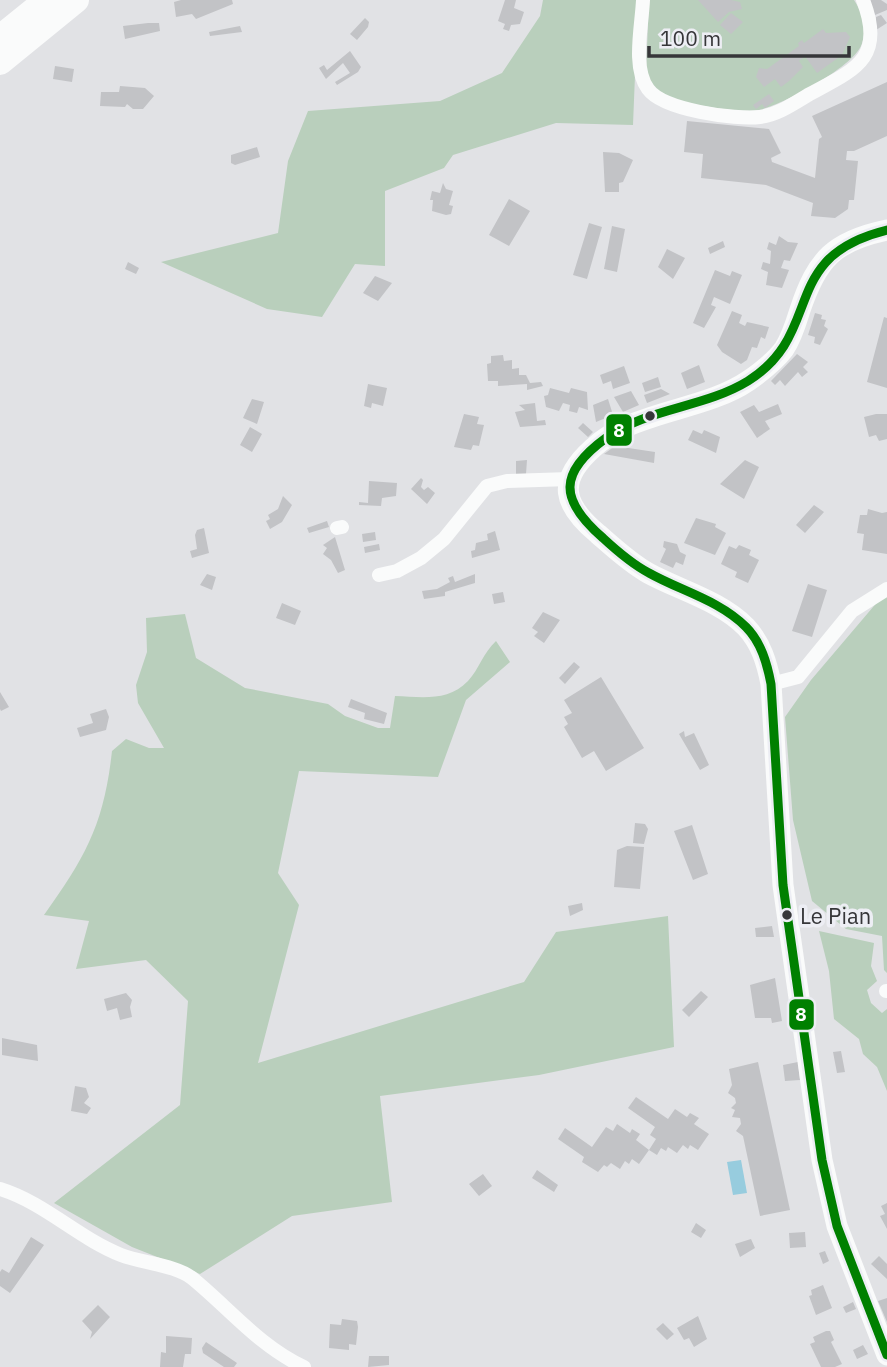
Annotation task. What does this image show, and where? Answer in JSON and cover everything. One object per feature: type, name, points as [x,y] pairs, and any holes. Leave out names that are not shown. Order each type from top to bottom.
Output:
[{"type":"highway","points":[[0,38],[47,0]]},
{"type":"highway","points":[[0,62],[76,0]]},
{"type":"street","points":[[643,0],[640,72],[648,90],[672,104],[746,118],[774,114],[855,70],[871,38],[869,16],[863,0]]},
{"type":"street","points":[[887,229],[857,236],[825,258],[807,290],[792,334],[767,366],[746,382],[604,439],[592,448],[569,479],[567,494],[572,508],[637,567],[727,612],[745,626],[759,645],[771,684],[785,896],[822,1160],[837,1226],[887,1355]]},
{"type":"street","points":[[379,575],[397,570],[444,539],[487,486],[508,481],[569,479]]},
{"type":"street","points":[[771,684],[798,677],[852,611],[887,589]]},
{"type":"street","points":[[0,1189],[19,1195],[99,1245],[190,1277],[261,1341],[284,1358],[304,1367]]},
{"type":"green space","points":[[543,0],[638,0],[633,125],[556,123],[453,155],[444,168],[385,191],[385,266],[355,264],[322,317],[267,309],[161,262],[278,233],[288,161],[308,111],[440,101],[502,73],[540,16]]},
{"type":"green space","points":[[649,0],[854,0],[862,16],[864,34],[861,46],[844,65],[784,101],[750,111],[708,107],[667,97],[657,91],[649,80],[646,71]]},
{"type":"green space","points":[[887,596],[887,973],[884,970],[882,936],[846,929],[812,901],[793,820],[785,717],[811,680],[879,600]]},
{"type":"green space","points":[[185,614],[196,658],[245,688],[328,704],[345,716],[378,728],[390,728],[395,696],[434,697],[460,688],[472,676],[496,641],[510,662],[466,700],[438,777],[299,771],[278,873],[299,905],[258,1063],[524,982],[556,932],[668,916],[674,1047],[539,1075],[380,1096],[392,1202],[292,1216],[200,1274],[132,1247],[54,1203],[180,1105],[188,1001],[146,960],[76,969],[89,921],[44,915],[71,875],[91,838],[104,799],[112,751],[126,739],[149,748],[164,748],[138,703],[136,685],[147,652],[146,618]]},
{"type":"green space","points":[[819,931],[874,943],[871,966],[877,981],[867,990],[871,1003],[882,1013],[887,1009],[887,1091],[877,1067],[863,1054],[859,1039],[834,1019],[829,971]]},
{"type":"water","points":[[741,1160],[747,1193],[733,1195],[727,1162]]},
{"type":"building","points":[[232,0],[233,4],[196,19],[192,14],[176,17],[174,2]]},
{"type":"building","points":[[505,0],[516,0],[514,8],[524,12],[520,24],[511,25],[509,31],[503,29],[505,24],[498,21]]},
{"type":"building","points":[[698,0],[731,0],[740,2],[742,9],[729,12],[718,22]]},
{"type":"building","points":[[869,0],[881,0],[887,4],[887,10],[875,15]]},
{"type":"building","points":[[731,13],[743,22],[731,34],[720,25]]},
{"type":"building","points":[[881,15],[887,23],[876,30],[876,17]]},
{"type":"building","points":[[365,18],[369,22],[368,27],[357,40],[350,34]]},
{"type":"building","points":[[159,23],[160,31],[125,39],[123,26]]},
{"type":"building","points":[[240,26],[242,32],[210,36],[209,32]]},
{"type":"building","points":[[823,29],[826,33],[846,32],[850,37],[842,55],[817,73],[805,56],[799,61],[803,67],[789,81],[781,87],[775,79],[764,87],[756,77],[759,68],[767,69],[799,46],[798,43],[802,40],[804,43]]},
{"type":"building","points":[[350,51],[361,67],[358,72],[337,85],[335,82],[350,73],[343,63],[326,79],[319,68],[324,65],[327,70]]},
{"type":"building","points":[[55,66],[74,69],[72,82],[53,79]]},
{"type":"building","points":[[887,82],[887,136],[854,151],[847,151],[846,160],[858,161],[854,200],[849,200],[848,209],[835,218],[811,216],[813,203],[766,185],[701,178],[703,154],[684,152],[687,121],[769,129],[781,153],[771,158],[772,162],[815,178],[819,139],[822,137],[812,116]]},
{"type":"building","points":[[120,86],[145,88],[154,96],[143,109],[133,109],[127,104],[125,107],[100,106],[101,92],[119,92]]},
{"type":"building","points":[[769,94],[774,101],[765,108],[762,104],[756,109],[753,105]]},
{"type":"building","points":[[257,147],[260,157],[235,165],[231,163],[231,155]]},
{"type":"building","points":[[603,152],[619,153],[633,160],[623,182],[619,183],[619,192],[605,192]]},
{"type":"building","points":[[443,183],[446,189],[453,191],[449,205],[453,206],[451,214],[446,215],[432,211],[433,200],[430,200],[432,191],[440,193]]},
{"type":"building","points":[[509,199],[530,211],[509,246],[489,235]]},
{"type":"building","points":[[589,223],[602,227],[587,279],[573,275]]},
{"type":"building","points":[[612,226],[625,229],[617,272],[604,269]]},
{"type":"building","points":[[779,236],[788,242],[798,243],[790,261],[784,260],[781,268],[789,270],[782,288],[766,285],[768,272],[761,269],[763,262],[770,264],[771,251],[767,249],[769,242],[776,245]]},
{"type":"building","points":[[723,241],[725,247],[710,254],[708,248]]},
{"type":"building","points":[[667,249],[685,258],[673,279],[658,267]]},
{"type":"building","points":[[128,262],[139,268],[136,274],[125,269]]},
{"type":"building","points":[[715,270],[730,276],[732,271],[742,275],[730,304],[714,297],[711,305],[716,307],[704,328],[693,323]]},
{"type":"building","points":[[375,276],[392,283],[378,301],[363,293]]},
{"type":"building","points":[[732,311],[742,315],[739,323],[745,326],[747,322],[769,327],[765,339],[761,337],[757,348],[752,347],[747,360],[741,364],[722,352],[717,345]]},
{"type":"building","points":[[815,313],[822,315],[821,319],[826,320],[824,326],[828,329],[820,345],[814,343],[815,337],[808,335]]},
{"type":"building","points":[[884,317],[887,318],[887,388],[867,382]]},
{"type":"building","points":[[797,354],[808,362],[803,367],[808,372],[802,377],[798,372],[785,386],[780,380],[775,385],[771,381]]},
{"type":"building","points":[[503,355],[504,361],[512,360],[512,369],[519,368],[519,375],[526,375],[530,383],[541,382],[543,386],[527,390],[527,384],[498,386],[498,381],[488,381],[487,364],[491,363],[491,356]]},
{"type":"building","points":[[699,365],[705,382],[687,389],[681,373]]},
{"type":"building","points":[[624,366],[630,383],[613,389],[611,381],[603,384],[600,375]]},
{"type":"building","points":[[658,377],[661,387],[645,392],[642,383]]},
{"type":"building","points":[[368,384],[387,388],[383,406],[372,403],[371,408],[364,406]]},
{"type":"building","points":[[550,388],[569,393],[571,388],[587,392],[588,410],[579,407],[577,413],[569,411],[570,405],[563,403],[559,411],[546,407],[544,396],[548,395]]},
{"type":"building","points":[[661,389],[670,394],[647,403],[644,395]]},
{"type":"building","points":[[631,391],[639,405],[623,412],[614,397]]},
{"type":"building","points":[[252,399],[264,402],[257,424],[243,418]]},
{"type":"building","points":[[608,399],[613,415],[596,422],[593,405]]},
{"type":"building","points":[[535,403],[537,421],[545,420],[546,425],[520,427],[515,412],[525,410],[519,405]]},
{"type":"building","points":[[778,404],[782,414],[765,421],[770,429],[757,438],[740,412],[754,405],[759,412]]},
{"type":"building","points":[[464,414],[479,417],[477,424],[484,425],[479,446],[473,445],[471,450],[454,447]]},
{"type":"building","points":[[887,414],[887,439],[879,441],[876,435],[869,437],[864,417]]},
{"type":"building","points":[[583,423],[593,432],[588,437],[578,428]]},
{"type":"building","points":[[250,427],[262,434],[252,452],[240,445]]},
{"type":"building","points":[[693,430],[702,434],[704,430],[720,437],[716,453],[688,440]]},
{"type":"building","points":[[615,446],[655,452],[654,463],[604,454]]},
{"type":"building","points":[[527,460],[526,474],[516,474],[516,461]]},
{"type":"building","points":[[745,460],[759,467],[744,499],[720,484]]},
{"type":"building","points":[[421,478],[421,487],[424,490],[428,487],[435,493],[427,504],[411,489]]},
{"type":"building","points":[[369,481],[397,483],[396,496],[382,498],[381,506],[359,505],[359,502],[368,503]]},
{"type":"building","points":[[283,496],[292,505],[282,522],[270,529],[266,521],[270,519],[268,515],[278,509]]},
{"type":"building","points":[[814,505],[824,512],[805,533],[796,525]]},
{"type":"building","points":[[868,509],[887,512],[887,554],[862,550],[864,534],[857,533],[860,515],[867,515]]},
{"type":"building","points":[[696,518],[716,524],[715,527],[726,533],[715,555],[684,543]]},
{"type":"building","points":[[327,521],[329,527],[309,533],[307,528]]},
{"type":"building","points":[[204,528],[209,553],[192,558],[190,551],[197,549],[197,530]]},
{"type":"building","points":[[495,531],[500,550],[472,558],[471,551],[475,550],[476,543],[488,540],[487,534]]},
{"type":"building","points":[[375,532],[376,540],[363,542],[362,534]]},
{"type":"building","points":[[335,537],[345,570],[338,573],[331,560],[323,554],[327,548],[323,545]]},
{"type":"building","points":[[664,541],[677,544],[680,552],[686,555],[683,565],[676,562],[673,568],[660,562],[666,549],[663,547]]},
{"type":"building","points":[[379,544],[380,550],[365,553],[364,547]]},
{"type":"building","points":[[739,545],[751,550],[749,555],[759,560],[748,583],[735,577],[737,572],[721,564],[729,546],[736,549]]},
{"type":"building","points":[[207,574],[216,577],[212,590],[200,585]]},
{"type":"building","points":[[475,574],[475,583],[445,592],[445,596],[424,599],[422,591],[437,589],[450,582],[448,578],[453,576],[455,582]]},
{"type":"building","points":[[808,584],[827,590],[812,637],[792,631]]},
{"type":"building","points":[[503,592],[505,602],[494,604],[492,594]]},
{"type":"building","points":[[282,603],[301,611],[295,625],[276,618]]},
{"type":"building","points":[[543,612],[560,620],[544,643],[534,636],[538,632],[532,628]]},
{"type":"building","points":[[574,662],[580,667],[565,684],[559,678]]},
{"type":"building","points":[[601,677],[644,748],[606,771],[594,751],[582,758],[564,727],[568,724],[564,717],[572,713],[564,700]]},
{"type":"building","points":[[0,692],[9,707],[1,711],[0,709]]},
{"type":"building","points":[[351,699],[387,713],[384,724],[364,719],[365,713],[348,707]]},
{"type":"building","points":[[106,709],[109,717],[106,730],[80,737],[77,728],[93,723],[90,714]]},
{"type":"building","points":[[684,731],[685,737],[694,733],[709,765],[700,770],[679,734]]},
{"type":"building","points":[[635,823],[645,824],[648,829],[644,844],[633,843]]},
{"type":"building","points":[[692,825],[708,874],[693,880],[674,831]]},
{"type":"building","points":[[627,846],[644,847],[640,889],[614,887],[617,850]]},
{"type":"building","points":[[582,903],[583,910],[570,916],[568,906]]},
{"type":"building","points":[[772,926],[774,937],[756,937],[755,928]]},
{"type":"building","points":[[775,978],[782,1021],[772,1023],[771,1018],[755,1018],[750,985]]},
{"type":"building","points":[[701,991],[708,997],[689,1017],[682,1010]]},
{"type":"building","points":[[126,993],[132,1000],[132,1017],[120,1020],[117,1008],[107,1011],[104,999]]},
{"type":"building","points":[[2,1038],[37,1045],[38,1061],[2,1055]]},
{"type":"building","points":[[841,1051],[845,1072],[837,1073],[833,1052]]},
{"type":"building","points":[[758,1062],[790,1210],[760,1216],[743,1136],[736,1131],[741,1124],[740,1118],[732,1117],[735,1110],[731,1108],[736,1103],[735,1098],[728,1093],[732,1085],[729,1069]]},
{"type":"building","points":[[798,1062],[800,1080],[785,1081],[783,1065]]},
{"type":"building","points":[[75,1086],[86,1088],[89,1097],[84,1103],[91,1108],[87,1114],[71,1111]]},
{"type":"building","points":[[636,1097],[668,1119],[675,1109],[687,1117],[690,1113],[699,1118],[694,1124],[709,1134],[698,1150],[690,1145],[688,1149],[683,1145],[677,1153],[668,1147],[666,1151],[661,1148],[657,1155],[649,1150],[656,1139],[650,1135],[655,1127],[628,1108]]},
{"type":"building","points":[[617,1124],[630,1133],[632,1129],[640,1134],[636,1140],[649,1150],[639,1164],[632,1159],[629,1164],[625,1161],[620,1169],[611,1163],[607,1167],[604,1165],[598,1172],[582,1162],[584,1157],[558,1139],[565,1128],[592,1147],[606,1127],[613,1131]]},
{"type":"building","points":[[537,1170],[558,1185],[554,1192],[532,1178]]},
{"type":"building","points":[[483,1174],[492,1186],[479,1196],[469,1184]]},
{"type":"building","points":[[887,1203],[887,1229],[880,1216],[885,1214],[881,1206]]},
{"type":"building","points":[[696,1223],[706,1230],[701,1238],[691,1232]]},
{"type":"building","points":[[805,1232],[806,1247],[790,1248],[789,1233]]},
{"type":"building","points":[[31,1237],[44,1245],[10,1293],[0,1286],[0,1272],[2,1269],[9,1273]]},
{"type":"building","points":[[751,1239],[755,1248],[740,1257],[735,1244]]},
{"type":"building","points":[[825,1251],[829,1261],[823,1264],[819,1253]]},
{"type":"building","points":[[879,1256],[887,1264],[887,1279],[871,1264]]},
{"type":"building","points":[[823,1285],[832,1308],[816,1315],[809,1296],[812,1295],[811,1290]]},
{"type":"building","points":[[887,1298],[887,1322],[878,1301]]},
{"type":"building","points":[[853,1302],[856,1309],[846,1313],[843,1307]]},
{"type":"building","points":[[98,1305],[110,1317],[90,1339],[92,1332],[82,1321]]},
{"type":"building","points":[[698,1316],[707,1339],[694,1347],[689,1338],[684,1340],[677,1328]]},
{"type":"building","points":[[342,1319],[357,1321],[356,1345],[349,1344],[349,1350],[329,1348],[330,1324],[341,1325]]},
{"type":"building","points":[[663,1323],[674,1334],[667,1340],[656,1329]]},
{"type":"building","points":[[830,1331],[834,1340],[831,1342],[842,1364],[835,1367],[821,1367],[810,1344],[815,1342],[813,1337]]},
{"type":"building","points":[[166,1336],[192,1338],[191,1354],[185,1354],[183,1367],[160,1367],[161,1352],[166,1353]]},
{"type":"building","points":[[206,1342],[237,1363],[234,1367],[224,1367],[203,1353],[202,1348]]},
{"type":"building","points":[[863,1345],[868,1354],[857,1359],[853,1350]]},
{"type":"building","points":[[369,1356],[389,1356],[389,1365],[368,1367]]},
{"type":"transit line","name":"8","points":[[887,230],[853,242],[830,258],[815,277],[787,341],[772,362],[748,381],[731,390],[622,428],[590,451],[579,463],[572,475],[570,487],[578,511],[614,548],[643,569],[724,610],[746,627],[763,653],[771,684],[783,885],[822,1160],[837,1226],[887,1355]]},
{"type":"place","name":"Le Pian","points":[[787,915]]}]
